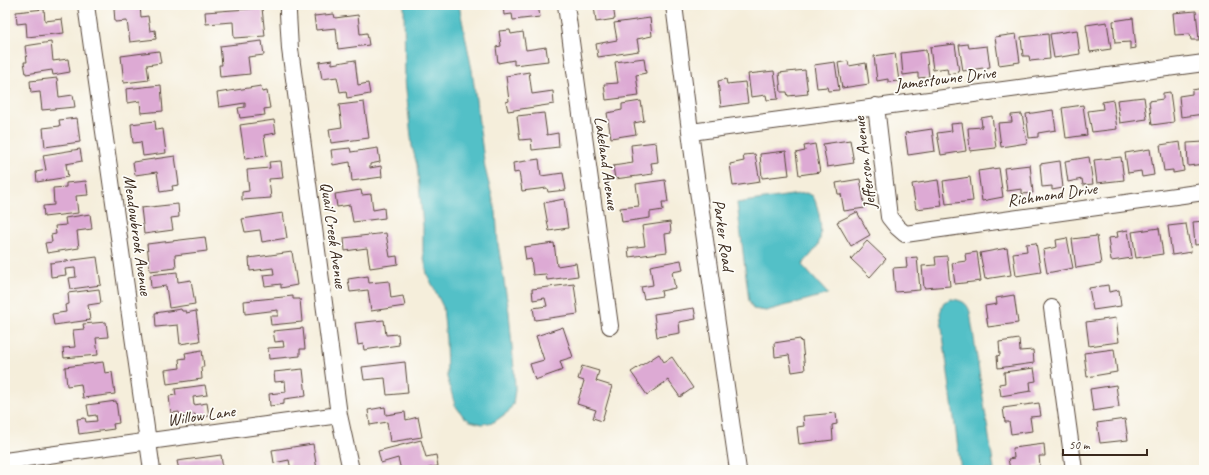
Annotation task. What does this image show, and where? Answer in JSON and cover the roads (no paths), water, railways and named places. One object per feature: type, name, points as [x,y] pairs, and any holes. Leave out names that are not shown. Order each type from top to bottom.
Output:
[{"type":"street","name":"Meadowbrook Avenue","points":[[86,5],[152,470]]},
{"type":"street","name":"Quail Creek Avenue","points":[[288,5],[290,49],[339,414],[351,470]]},
{"type":"street","name":"Lakeland Avenue","points":[[566,5],[610,326]]},
{"type":"street","name":"Parker Road","points":[[674,5],[738,470]]},
{"type":"street","name":"Jamestowne Drive","points":[[691,132],[1204,63]]},
{"type":"street","name":"Jefferson Avenue","points":[[876,106],[889,217],[896,227],[905,234]]},
{"type":"street","name":"Richmond Drive","points":[[905,234],[1204,192]]},
{"type":"street","points":[[1052,308],[1074,470]]},
{"type":"street","name":"Willow Lane","points":[[5,461],[339,414]]},
{"type":"water","points":[[404,5],[459,5],[472,70],[485,168],[496,212],[498,244],[509,312],[514,369],[515,389],[513,404],[508,412],[494,422],[482,424],[470,421],[463,416],[455,405],[447,377],[443,307],[427,274],[423,252],[423,226],[417,165],[412,146],[405,80]]},
{"type":"water","points":[[806,193],[813,196],[815,201],[819,214],[821,234],[818,245],[802,265],[828,294],[766,311],[753,309],[749,301],[737,203]]},
{"type":"water","points":[[951,299],[963,302],[970,312],[994,470],[961,470],[940,313],[944,302]]}]
